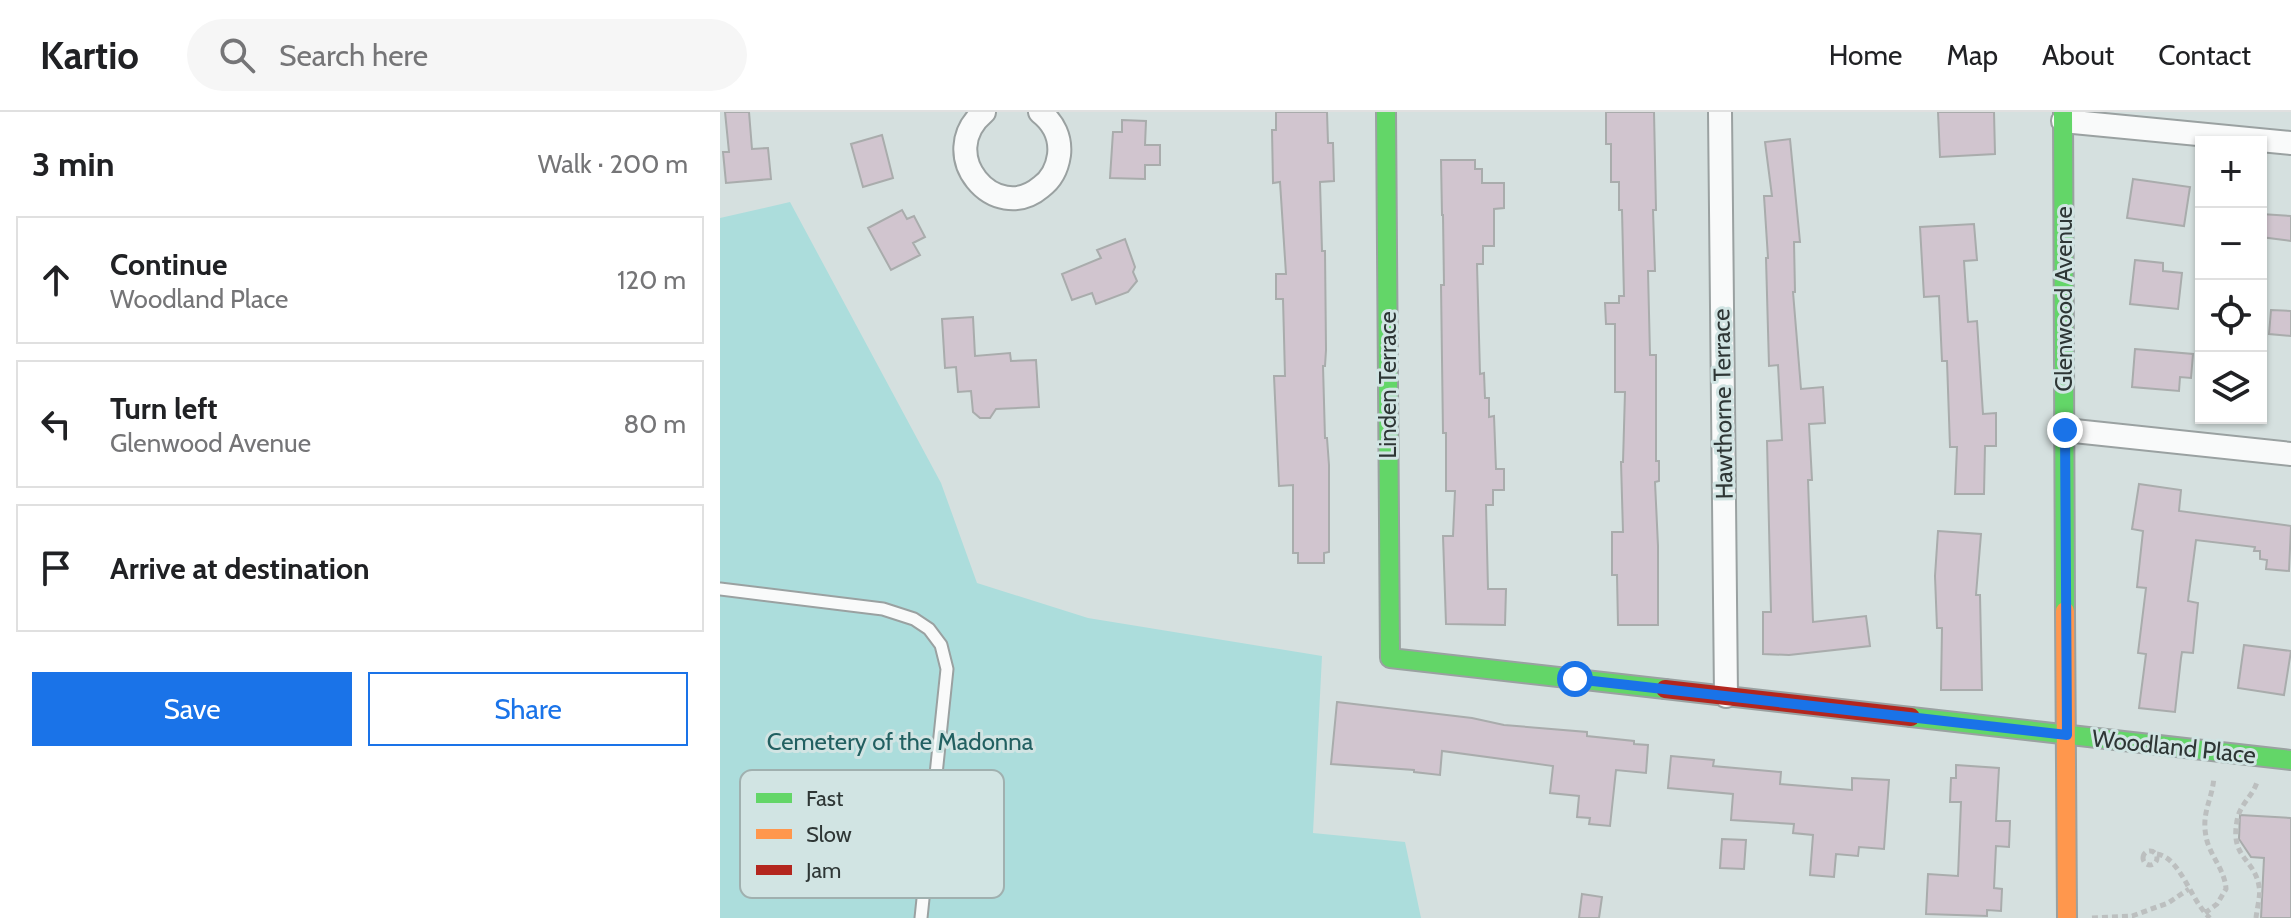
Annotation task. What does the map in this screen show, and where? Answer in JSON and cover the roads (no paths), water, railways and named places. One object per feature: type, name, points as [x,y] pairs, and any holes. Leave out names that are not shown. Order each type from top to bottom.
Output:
[{"type":"street","points":[[984,112],[968,131],[966,161],[971,175],[981,186],[993,194],[1008,198],[1038,190],[1051,179],[1058,164],[1060,147],[1057,131],[1040,112]]},
{"type":"street","name":"Linden Terrace","points":[[1386,112],[1390,658]]},
{"type":"street","name":"Hawthorne Terrace","points":[[1720,112],[1726,696]]},
{"type":"street","points":[[2063,117],[2291,143]]},
{"type":"street","name":"Glenwood Avenue","points":[[2063,117],[2067,918]]},
{"type":"street","points":[[2065,430],[2291,454]]},
{"type":"street","name":"Woodland Place","points":[[1390,658],[2291,760]]},
{"type":"lane","points":[[720,589],[883,609],[929,629],[941,645],[947,669],[936,770]]},
{"type":"lane","points":[[921,918],[923,898]]},
{"type":"park label","name":"Cemetery of the Madonna","points":[[900,742]]}]
